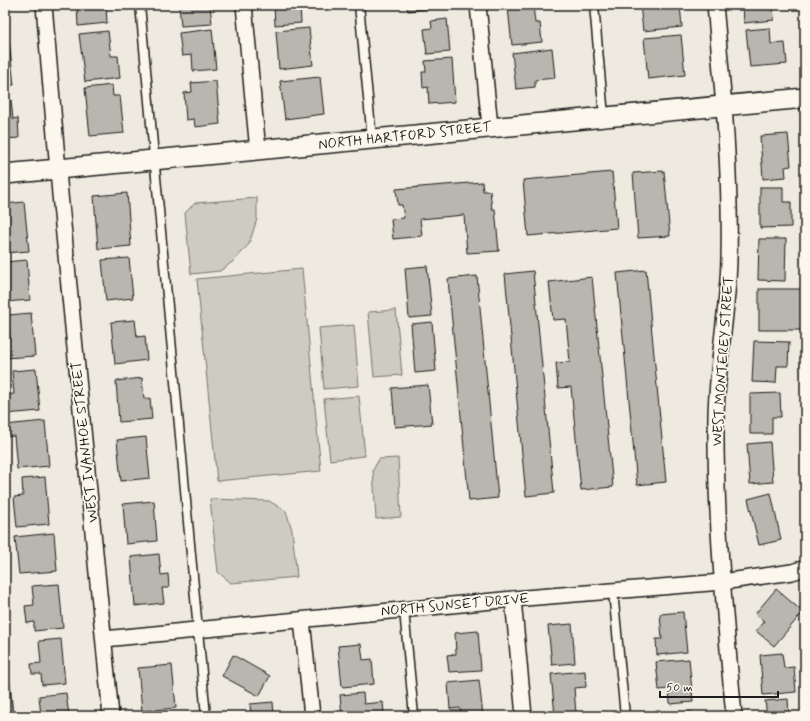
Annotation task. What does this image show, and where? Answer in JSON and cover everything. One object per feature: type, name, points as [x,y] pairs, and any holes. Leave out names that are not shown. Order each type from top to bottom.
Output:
[{"type":"street","name":"WEST IVANHOE STREET","points":[[44,5],[58,168],[111,716]]},
{"type":"street","points":[[244,5],[258,151]]},
{"type":"street","points":[[478,5],[490,127]]},
{"type":"street","name":"WEST MONTEREY STREET","points":[[715,5],[725,106],[730,180],[729,261],[716,414],[716,502],[734,716]]},
{"type":"street","name":"NORTH HARTFORD STREET","points":[[5,174],[805,98]]},
{"type":"street","name":"NORTH SUNSET DRIVE","points":[[104,639],[513,599],[722,582],[792,572],[805,568]]},
{"type":"street","points":[[513,599],[524,716]]},
{"type":"street","points":[[302,620],[312,716]]},
{"type":"lane","points":[[140,5],[206,716]]},
{"type":"lane","points":[[359,5],[372,139]]},
{"type":"lane","points":[[594,5],[604,116]]},
{"type":"lane","points":[[613,591],[625,716]]},
{"type":"lane","points":[[404,610],[414,716]]},
{"type":"lane","points":[[5,682],[8,716]]},
{"type":"shaded area","points":[[257,198],[257,219],[249,244],[235,260],[220,271],[191,274],[185,213],[195,203]]},
{"type":"shaded area","points":[[302,269],[321,471],[217,481],[197,279]]},
{"type":"shaded area","points":[[396,310],[402,375],[374,377],[368,312]]},
{"type":"shaded area","points":[[354,325],[359,386],[324,389],[319,328]]},
{"type":"shaded area","points":[[359,396],[365,456],[330,460],[324,399]]},
{"type":"shaded area","points":[[398,458],[401,517],[376,519],[373,470],[379,459]]},
{"type":"shaded area","points":[[210,499],[269,501],[286,511],[292,530],[297,577],[231,583],[218,572]]},
{"type":"building","points":[[77,5],[112,5],[112,7],[106,7],[107,23],[78,26]]},
{"type":"building","points":[[179,5],[210,5],[212,24],[181,26]]},
{"type":"building","points":[[274,5],[300,5],[301,23],[275,25]]},
{"type":"building","points":[[407,5],[446,5],[446,7],[408,11]]},
{"type":"building","points":[[533,5],[535,23],[540,23],[542,42],[512,45],[508,8]]},
{"type":"building","points":[[640,5],[680,5],[682,27],[643,31]]},
{"type":"building","points":[[743,5],[773,5],[774,20],[744,23]]},
{"type":"building","points":[[447,19],[450,52],[427,54],[424,29],[432,28],[431,21]]},
{"type":"building","points":[[309,28],[313,65],[279,69],[276,31]]},
{"type":"building","points":[[770,28],[771,44],[785,43],[787,64],[750,67],[746,30]]},
{"type":"building","points":[[212,29],[216,69],[193,71],[192,55],[182,56],[179,33]]},
{"type":"building","points":[[108,31],[111,56],[118,56],[120,78],[85,82],[79,34]]},
{"type":"building","points":[[681,35],[685,75],[648,79],[644,38]]},
{"type":"building","points":[[5,41],[9,41],[14,85],[5,86]]},
{"type":"building","points":[[552,48],[555,78],[535,80],[535,87],[516,89],[512,53]]},
{"type":"building","points":[[452,59],[455,102],[429,104],[428,87],[423,88],[422,72],[426,72],[425,61]]},
{"type":"building","points":[[320,77],[324,114],[285,119],[280,81]]},
{"type":"building","points":[[216,81],[220,124],[195,127],[194,119],[186,120],[184,93],[192,92],[191,83]]},
{"type":"building","points":[[112,85],[113,96],[120,96],[124,133],[90,136],[85,88]]},
{"type":"building","points":[[11,100],[13,119],[18,118],[19,138],[5,139],[5,101]]},
{"type":"building","points":[[788,134],[791,166],[785,167],[786,177],[763,179],[760,136]]},
{"type":"building","points":[[664,171],[670,236],[638,238],[633,173]]},
{"type":"building","points":[[612,172],[617,228],[528,236],[523,180]]},
{"type":"building","points":[[482,182],[483,191],[490,191],[492,209],[495,209],[499,251],[467,253],[464,215],[420,219],[422,236],[393,239],[391,219],[404,218],[402,205],[398,205],[396,189]]},
{"type":"building","points":[[760,187],[783,187],[783,202],[791,202],[791,227],[760,228]]},
{"type":"building","points":[[127,193],[131,246],[98,249],[94,196]]},
{"type":"building","points":[[24,202],[29,251],[5,253],[5,204]]},
{"type":"building","points":[[759,239],[786,239],[785,281],[758,280]]},
{"type":"building","points":[[129,258],[133,298],[106,301],[102,260]]},
{"type":"building","points":[[27,260],[30,300],[5,302],[5,262]]},
{"type":"building","points":[[427,266],[432,316],[409,318],[405,268]]},
{"type":"building","points":[[646,270],[666,482],[637,485],[617,273]]},
{"type":"building","points":[[533,271],[554,493],[526,496],[505,274]]},
{"type":"building","points":[[477,276],[498,498],[469,501],[448,279]]},
{"type":"building","points":[[592,277],[613,487],[581,490],[571,387],[558,388],[556,363],[570,362],[566,319],[553,320],[549,282]]},
{"type":"building","points":[[759,289],[802,289],[802,330],[759,330]]},
{"type":"building","points":[[31,313],[35,356],[5,358],[5,338],[10,338],[8,315]]},
{"type":"building","points":[[135,320],[137,337],[145,336],[147,360],[115,364],[111,322]]},
{"type":"building","points":[[432,322],[436,371],[415,373],[411,324]]},
{"type":"building","points":[[754,341],[789,342],[788,366],[777,366],[776,383],[752,382]]},
{"type":"building","points":[[36,369],[40,411],[5,414],[5,395],[14,394],[12,371]]},
{"type":"building","points":[[142,378],[144,399],[150,398],[152,419],[119,422],[116,381]]},
{"type":"building","points":[[428,385],[432,424],[395,427],[392,388]]},
{"type":"building","points":[[780,393],[781,417],[772,417],[772,434],[750,434],[750,394]]},
{"type":"building","points":[[801,404],[805,404],[805,418],[801,418]]},
{"type":"building","points":[[45,421],[49,466],[17,469],[14,436],[5,437],[5,425]]},
{"type":"building","points":[[146,437],[150,478],[121,481],[117,440]]},
{"type":"building","points":[[770,442],[773,482],[750,484],[747,444]]},
{"type":"building","points":[[45,477],[49,524],[17,527],[14,497],[23,496],[22,479]]},
{"type":"building","points":[[771,493],[781,540],[759,545],[748,499]]},
{"type":"building","points":[[154,501],[157,541],[126,544],[123,504]]},
{"type":"building","points":[[54,533],[57,571],[19,574],[15,537]]},
{"type":"building","points":[[159,554],[161,575],[168,574],[169,588],[162,588],[164,603],[135,606],[131,557]]},
{"type":"building","points":[[59,584],[63,628],[34,631],[34,622],[27,623],[25,606],[34,605],[32,586]]},
{"type":"building","points":[[776,589],[803,612],[774,646],[756,631],[764,621],[755,614]]},
{"type":"building","points":[[683,612],[687,652],[657,655],[656,639],[662,639],[660,614]]},
{"type":"building","points":[[572,624],[575,663],[552,665],[548,626]]},
{"type":"building","points":[[478,631],[481,670],[449,672],[447,655],[456,654],[455,633]]},
{"type":"building","points":[[61,639],[65,683],[42,685],[41,674],[32,674],[31,664],[41,663],[39,641]]},
{"type":"building","points":[[361,644],[363,660],[372,659],[374,684],[342,687],[338,646]]},
{"type":"building","points":[[782,653],[784,668],[794,667],[796,692],[763,695],[760,655]]},
{"type":"building","points":[[233,655],[270,676],[259,696],[222,676]]},
{"type":"building","points":[[689,659],[693,702],[670,704],[669,689],[659,690],[656,662]]},
{"type":"building","points":[[172,665],[176,708],[142,711],[138,668]]},
{"type":"building","points":[[585,671],[586,687],[574,688],[576,714],[555,716],[551,674]]},
{"type":"building","points":[[479,680],[483,716],[461,716],[460,708],[450,709],[448,683]]},
{"type":"building","points":[[66,693],[69,716],[41,716],[39,696]]},
{"type":"building","points":[[363,693],[364,704],[383,702],[384,715],[342,716],[340,695]]},
{"type":"building","points":[[788,699],[789,716],[767,716],[765,701]]},
{"type":"building","points":[[273,702],[274,716],[251,716],[250,704]]},
{"type":"building","points":[[692,712],[693,716],[651,716],[651,715]]}]
